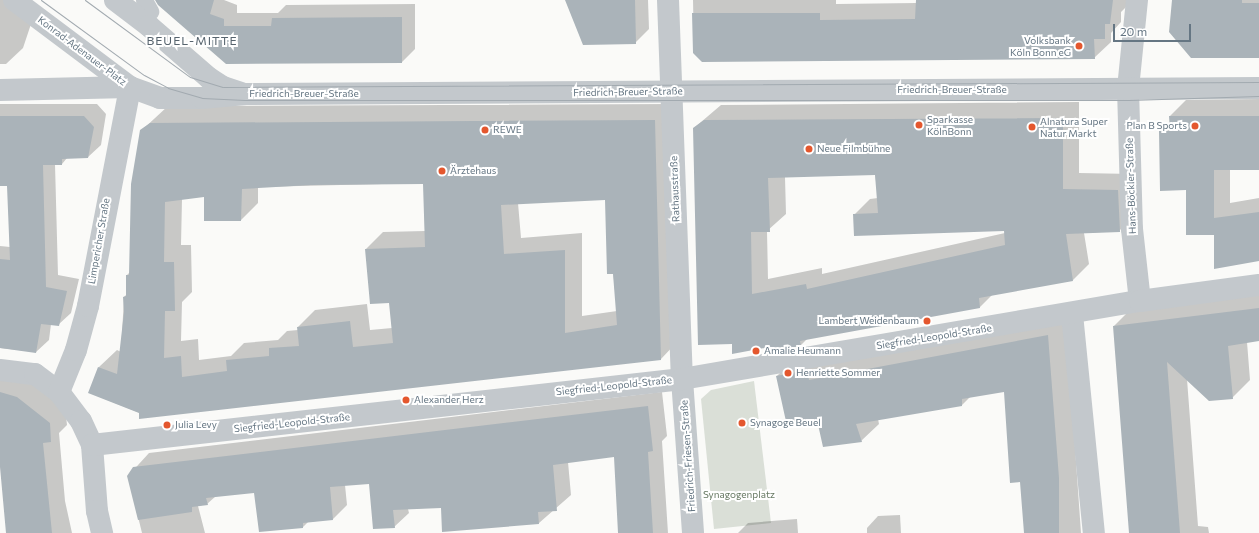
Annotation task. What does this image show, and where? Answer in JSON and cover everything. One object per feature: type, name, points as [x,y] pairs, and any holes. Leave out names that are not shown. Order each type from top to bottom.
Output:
[{"type":"street","name":"Konrad-Adenauer-Platz","points":[[14,0],[130,87]]},
{"type":"street","points":[[115,0],[150,26],[209,78],[223,87],[246,94]]},
{"type":"street","name":"Rathausstraße","points":[[668,0],[682,379]]},
{"type":"street","name":"Hans-Böckler-Straße","points":[[1137,0],[1128,88],[1132,229],[1140,301]]},
{"type":"street","name":"Friedrich-Breuer-Straße","points":[[0,90],[130,87],[160,98],[246,94],[1259,88]]},
{"type":"street","name":"Limpericher Straße","points":[[59,392],[76,350],[88,306],[130,87]]},
{"type":"street","name":"Siegfried-Leopold-Straße","points":[[92,446],[682,379],[1072,314],[1140,301],[1259,285]]},
{"type":"street","points":[[1072,314],[1094,533]]},
{"type":"street","points":[[0,370],[35,374],[59,392],[81,421],[92,446],[97,511],[102,533]]},
{"type":"street","name":"Friedrich-Friesen-Straße","points":[[682,379],[693,533]]},
{"type":"green space","name":"Synagogenplatz","points":[[754,381],[771,523],[714,529],[701,399],[711,390]]},
{"type":"building","points":[[155,0],[214,0],[210,14],[224,19],[224,26],[271,26],[272,18],[402,17],[402,63],[226,64],[158,5]]},
{"type":"building","points":[[565,0],[635,0],[636,44],[583,45]]},
{"type":"building","points":[[916,0],[1113,0],[1110,24],[1105,24],[1105,39],[1094,39],[1095,59],[702,62],[693,53],[692,13],[820,13],[820,20],[915,19]]},
{"type":"building","points":[[1172,0],[1242,0],[1242,3],[1259,3],[1259,58],[1191,58],[1169,32]]},
{"type":"building","points":[[0,116],[84,116],[94,127],[88,158],[62,159],[62,165],[43,165],[46,287],[67,291],[59,326],[41,324],[36,353],[0,348],[0,259],[10,260],[7,186],[0,186]]},
{"type":"building","points":[[1169,116],[1259,116],[1259,170],[1214,170],[1214,218],[1259,212],[1259,261],[1214,269],[1214,235],[1186,235],[1186,190],[1160,191],[1159,131],[1170,131]]},
{"type":"building","points":[[1063,118],[1063,189],[1118,190],[1120,232],[1066,234],[1073,281],[979,298],[980,308],[800,341],[801,346],[771,351],[770,347],[732,354],[732,344],[698,345],[693,128],[704,120]],"holes":[[[875,175],[878,213],[853,214],[854,236],[1004,231],[1005,245],[807,289],[806,284],[752,294],[751,232],[770,232],[768,178]]]},
{"type":"building","points":[[655,120],[661,360],[139,419],[139,413],[88,393],[98,367],[117,374],[124,312],[123,297],[126,296],[126,275],[129,275],[131,184],[140,130],[150,123]],"holes":[[[423,184],[425,247],[365,249],[370,304],[389,303],[393,343],[353,347],[350,321],[297,327],[299,346],[269,348],[269,356],[226,360],[227,371],[182,377],[181,356],[164,358],[165,311],[175,311],[174,262],[164,262],[165,202],[204,197],[204,221],[241,221],[242,189],[311,185]],[[605,200],[607,274],[613,274],[617,325],[565,333],[565,250],[504,254],[501,205]]]},
{"type":"building","points":[[1259,308],[1259,341],[1228,346],[1233,399],[1209,401],[1167,362],[1180,533],[1129,533],[1113,326]]},
{"type":"building","points":[[1048,335],[1059,478],[1059,533],[1024,533],[1020,482],[1010,483],[1004,392],[962,399],[962,406],[856,424],[862,442],[823,447],[817,420],[787,426],[776,376],[807,370],[809,380]]},
{"type":"building","points":[[0,392],[17,397],[50,423],[51,442],[43,443],[52,533],[6,533],[0,467]]},
{"type":"building","points":[[648,406],[653,451],[648,452],[653,533],[618,533],[614,457],[553,465],[557,511],[538,512],[539,524],[442,532],[441,508],[393,510],[395,528],[373,529],[369,484],[330,487],[333,520],[303,523],[303,528],[259,532],[254,493],[206,498],[208,505],[192,507],[192,512],[138,520],[127,476],[133,467]]},
{"type":"tram line","points":[[41,0],[144,75],[168,88],[202,98],[245,100],[1129,100],[1259,96]]},
{"type":"tram line","points":[[85,0],[190,77],[223,87],[1259,82]]},
{"type":"place","name":"Volksbank Köln Bonn eG","points":[[1079,46]]},
{"type":"place","name":"Sparkasse KölnBonn","points":[[919,125]]},
{"type":"place","name":"Plan B Sports","points":[[1195,126]]},
{"type":"place","name":"Alnatura Super Natur Markt","points":[[1032,127]]},
{"type":"place","name":"REWE","points":[[485,130]]},
{"type":"place","name":"Neue Filmbühne","points":[[809,149]]},
{"type":"place","name":"Ärztehaus","points":[[442,171]]},
{"type":"place","name":"Lambert Weidenbaum","points":[[927,321]]},
{"type":"place","name":"Amalie Heumann","points":[[756,351]]},
{"type":"place","name":"Henriette Sommer","points":[[788,373]]},
{"type":"place","name":"Alexander Herz","points":[[406,400]]},
{"type":"place","name":"Synagoge Beuel","points":[[742,423]]},
{"type":"place","name":"Julia Levy","points":[[167,425]]},
{"type":"district","name":"BEUEL-MITTE","points":[[192,41]]}]
